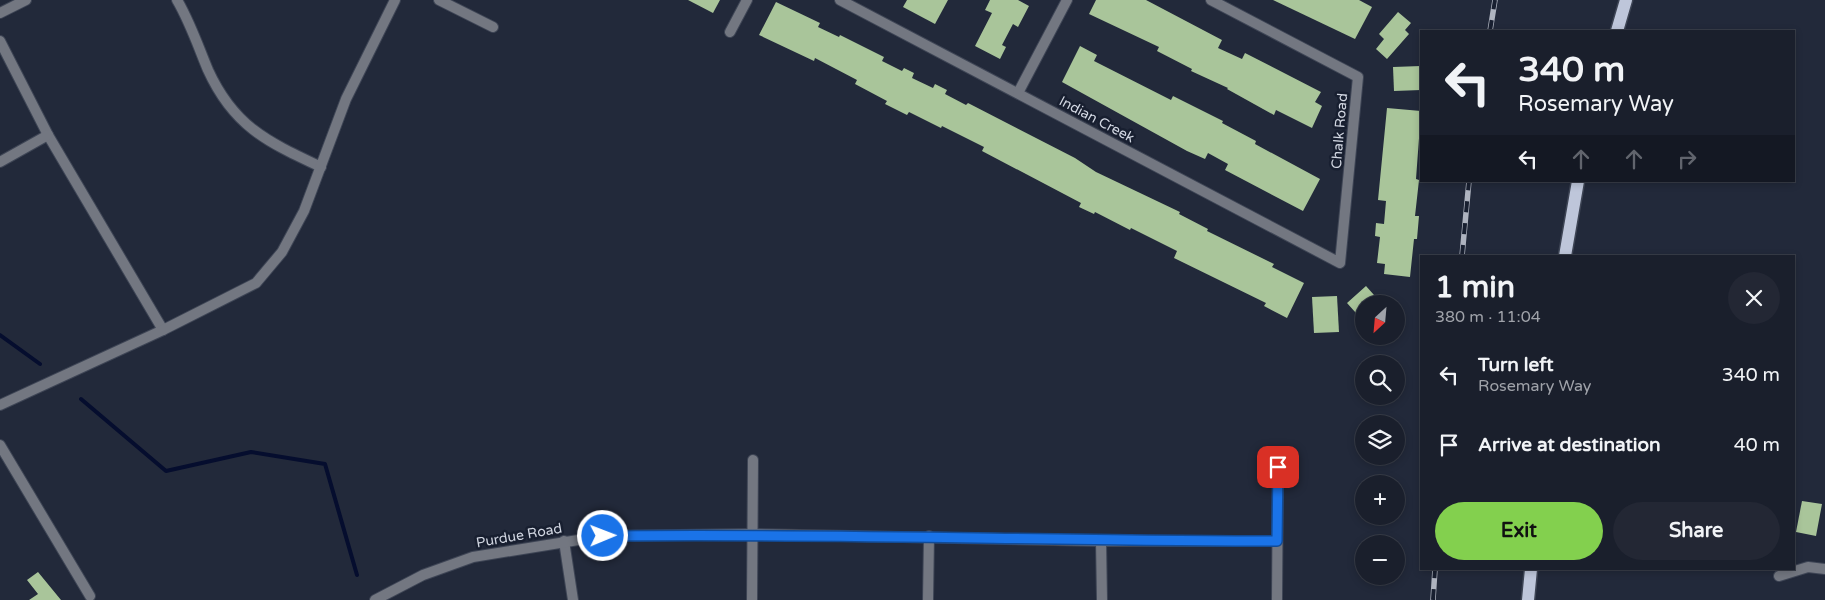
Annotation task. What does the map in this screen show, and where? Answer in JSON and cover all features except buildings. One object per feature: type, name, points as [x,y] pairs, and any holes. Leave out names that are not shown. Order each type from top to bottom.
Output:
[{"type":"main road","points":[[1617,30],[1626,0]]},
{"type":"main road","points":[[1565,255],[1578,182]]},
{"type":"main road","points":[[1528,600],[1531,570]]},
{"type":"street","points":[[0,13],[26,0]]},
{"type":"street","points":[[177,0],[186,14],[210,72],[228,104],[246,125],[267,142],[321,167]]},
{"type":"street","points":[[0,405],[163,330],[256,283],[282,252],[304,211],[346,98],[394,0]]},
{"type":"street","points":[[439,0],[493,28]]},
{"type":"street","points":[[730,32],[748,0]]},
{"type":"street","name":"Indian Creek","points":[[840,0],[859,4],[1018,93],[1340,263]]},
{"type":"street","points":[[1018,93],[1067,0]]},
{"type":"street","name":"Chalk Road","points":[[1211,0],[1358,77],[1340,263]]},
{"type":"street","points":[[0,41],[48,135],[163,330]]},
{"type":"street","points":[[0,162],[48,135]]},
{"type":"street","points":[[0,445],[90,596]]},
{"type":"street","points":[[752,600],[753,460]]},
{"type":"street","points":[[1277,600],[1278,467]]},
{"type":"street","name":"Purdue Road","points":[[375,600],[422,575],[473,557],[603,536],[752,534],[929,536],[1101,541],[1277,541]]},
{"type":"street","points":[[928,600],[929,536]]},
{"type":"street","points":[[564,541],[573,600]]},
{"type":"street","points":[[1101,541],[1102,600]]},
{"type":"street","points":[[1779,576],[1808,567],[1825,568]]},
{"type":"waterway","points":[[0,335],[40,364]]},
{"type":"waterway","points":[[81,399],[166,471],[251,452],[325,464],[357,575]]},
{"type":"railway","points":[[1490,30],[1495,0]]},
{"type":"railway","points":[[1462,255],[1469,182]]},
{"type":"railway","points":[[1433,600],[1435,570]]},
{"type":"route","points":[[603,536],[772,534],[1101,541],[1277,541],[1278,467]]}]
